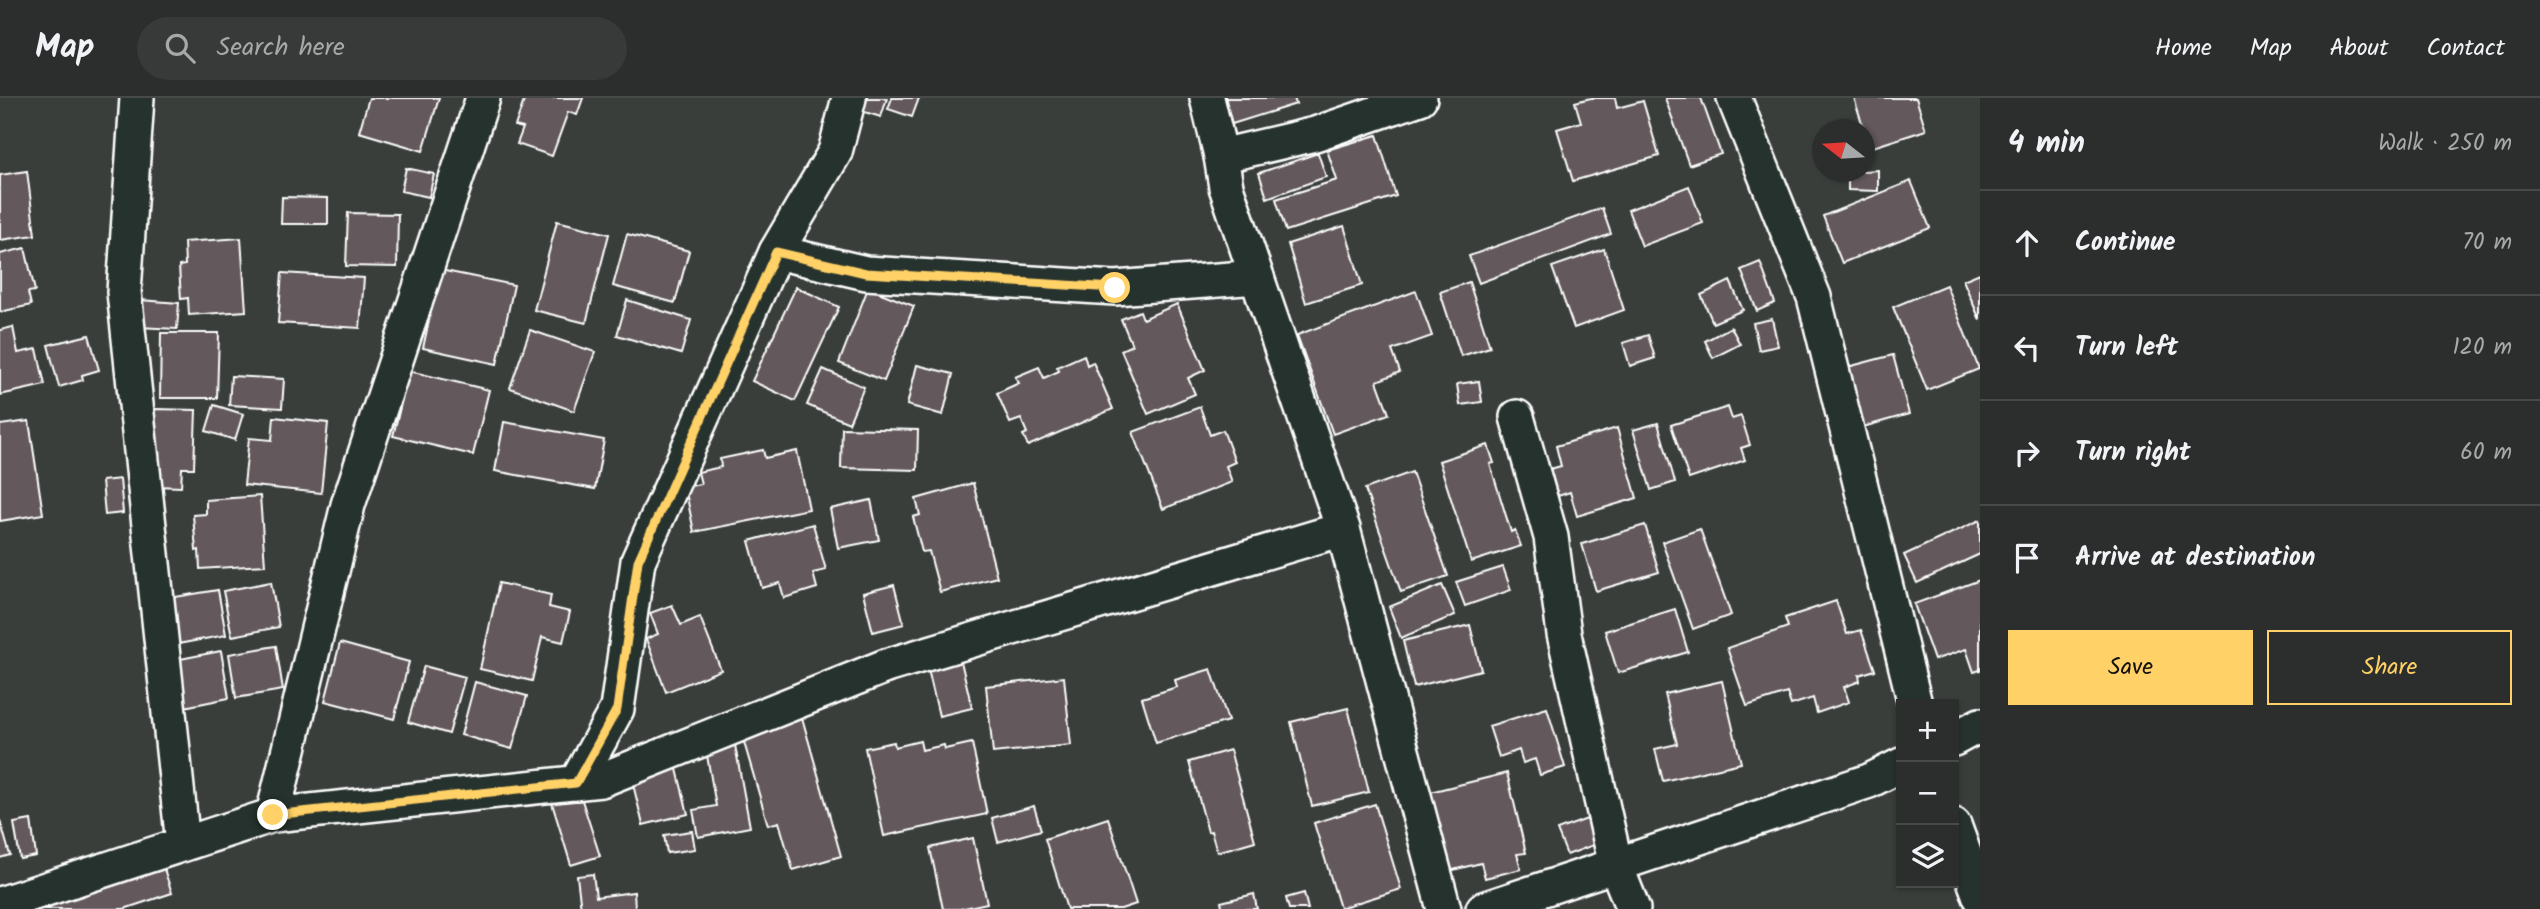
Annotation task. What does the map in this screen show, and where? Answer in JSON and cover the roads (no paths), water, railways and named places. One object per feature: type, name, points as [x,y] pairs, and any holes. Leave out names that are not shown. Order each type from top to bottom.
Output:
[{"type":"street","points":[[137,98],[124,292],[183,844]]},
{"type":"street","points":[[273,815],[348,505],[484,98]]},
{"type":"street","points":[[628,769],[617,709],[638,561],[776,252],[835,152],[849,98]]},
{"type":"street","points":[[1207,98],[1226,187],[1343,529],[1444,909]]},
{"type":"street","points":[[1221,156],[1315,134],[1420,98]]},
{"type":"street","points":[[1734,98],[1814,298],[1915,699]]},
{"type":"street","points":[[776,252],[866,273],[1115,288],[1257,277]]},
{"type":"street","points":[[1517,417],[1551,537],[1564,634],[1616,866],[1633,909]]},
{"type":"street","points":[[0,904],[273,815],[601,780],[886,666],[1343,529]]},
{"type":"street","points":[[576,783],[617,709]]},
{"type":"street","points":[[1959,736],[1980,725]]},
{"type":"street","points":[[1483,909],[1869,781],[1896,768]]},
{"type":"street","points":[[1959,839],[1980,897]]}]
